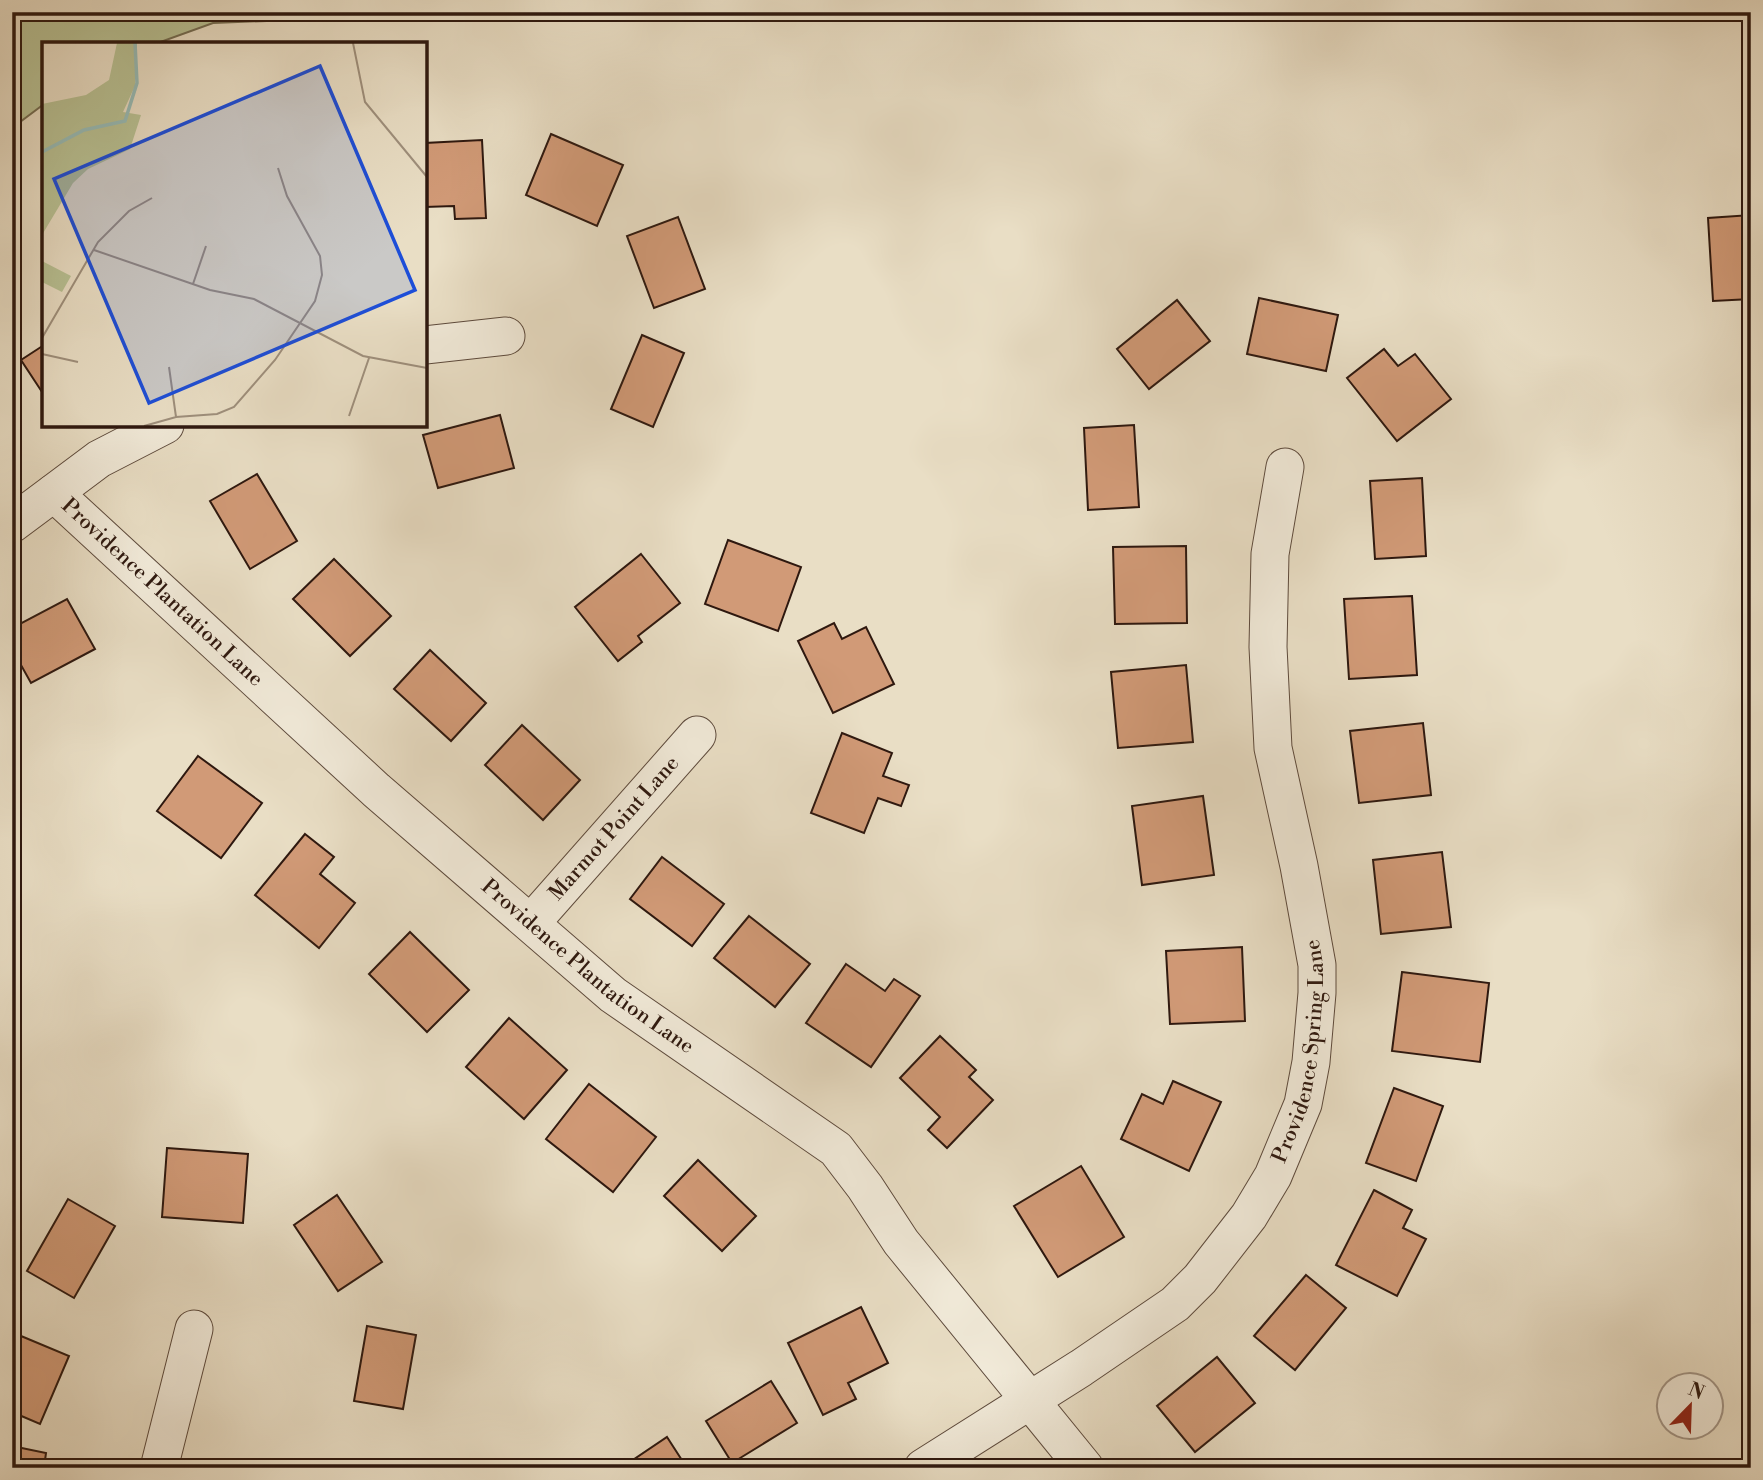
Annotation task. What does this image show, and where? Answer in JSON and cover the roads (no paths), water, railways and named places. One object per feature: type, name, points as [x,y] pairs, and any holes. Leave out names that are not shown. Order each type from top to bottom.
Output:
[{"type":"street","points":[[427,345],[506,336]]},
{"type":"street","points":[[12,524],[99,459],[161,427]]},
{"type":"street","name":"Providence Spring Lane","points":[[923,1468],[1081,1368],[1175,1304],[1200,1279],[1249,1216],[1273,1176],[1303,1104],[1311,1062],[1317,965],[1273,748],[1268,647],[1270,554],[1285,467]]},
{"type":"street","name":"Providence Plantation Lane","points":[[54,493],[376,790],[613,995],[836,1149],[901,1242],[1085,1468]]},
{"type":"street","name":"Marmot Point Lane","points":[[531,922],[697,735]]},
{"type":"street","points":[[159,1468],[194,1329]]}]
